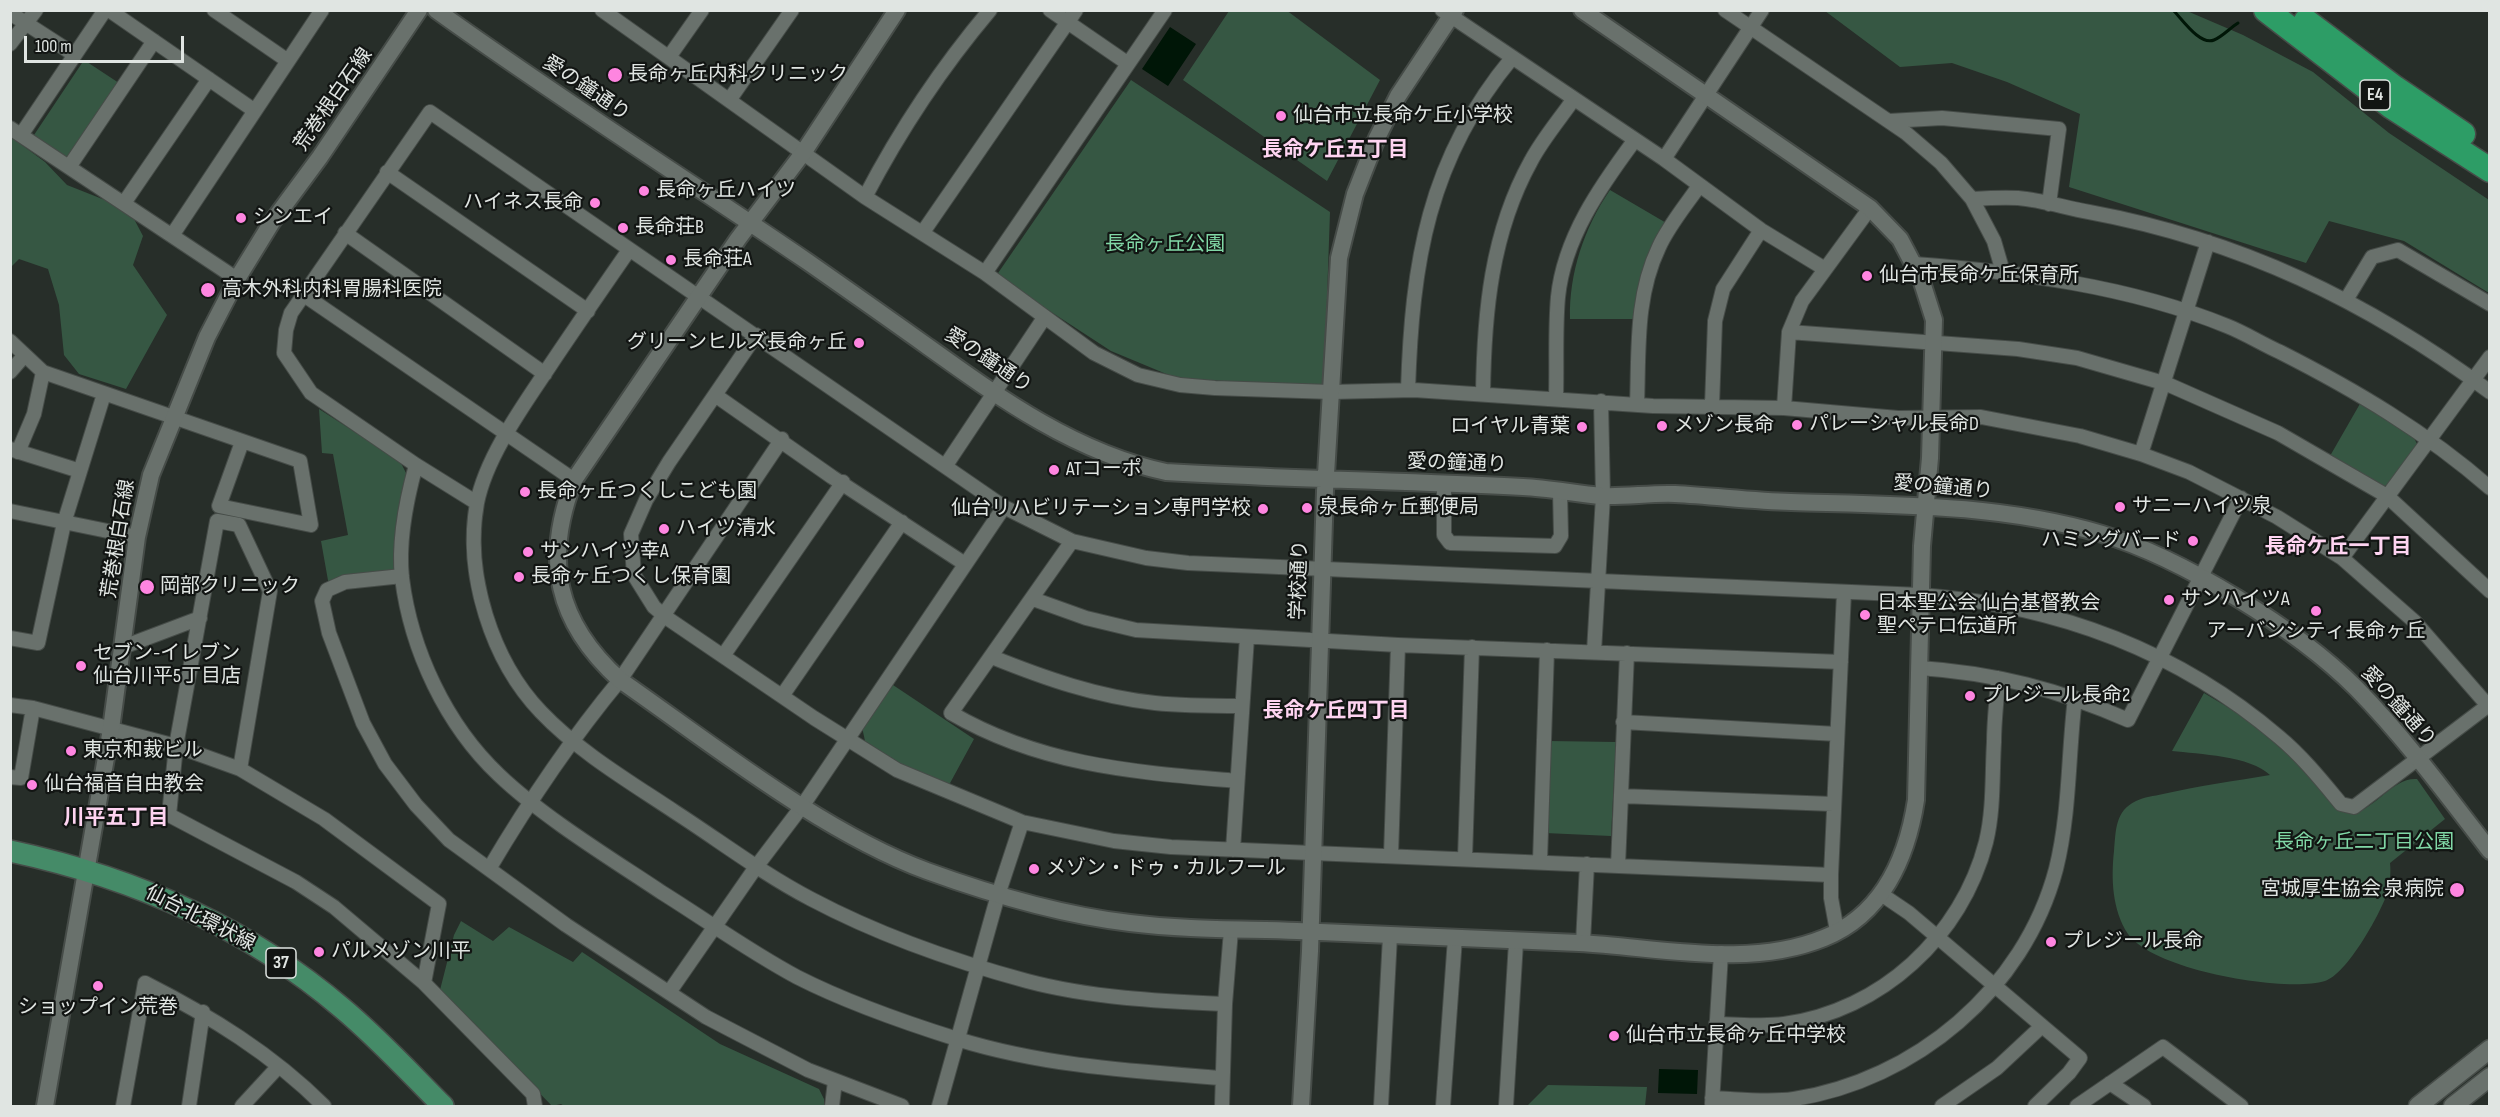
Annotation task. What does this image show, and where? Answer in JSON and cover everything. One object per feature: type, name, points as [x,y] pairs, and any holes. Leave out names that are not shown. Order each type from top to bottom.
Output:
[{"type":"highway","name":"E4","points":[[2266,10],[2392,107],[2490,170]]},
{"type":"highway","name":"E4","points":[[2292,10],[2395,88],[2490,150]]},
{"type":"main road","name":"仙台北環状線","points":[[10,851],[161,896],[235,933],[268,953],[341,1007],[444,1107]]},
{"type":"main road","name":"仙台北環状線","points":[[10,863],[85,875],[168,913],[236,949],[275,973],[340,1023],[425,1107]]},
{"type":"main road","points":[[2418,1107],[2490,1049]]},
{"type":"main road","points":[[2453,1107],[2490,1077]]},
{"type":"street","points":[[10,44],[36,10]]},
{"type":"street","points":[[237,279],[173,234],[16,132],[107,10],[255,111]]},
{"type":"street","points":[[214,10],[288,61]]},
{"type":"street","name":"荒巻根白石線","points":[[45,1107],[111,729],[137,537],[151,475],[172,418],[207,337],[237,279],[272,222],[320,157],[419,10]]},
{"type":"street","name":"愛の鐘通り","points":[[436,10],[995,392],[1060,434],[1128,464],[1166,472],[1523,487],[1603,496],[1672,494],[1782,502],[1924,505],[1976,509],[2103,534],[2154,555],[2201,579],[2255,610],[2306,645],[2354,686],[2418,758],[2490,851]]},
{"type":"street","points":[[669,57],[702,10]]},
{"type":"street","points":[[730,99],[792,10]]},
{"type":"street","points":[[897,10],[803,153],[699,298],[574,480],[563,510],[557,546],[560,581],[572,624],[597,658],[620,680],[802,805],[850,834],[923,869],[998,896],[1094,918],[1231,930],[1583,943],[1721,953],[1791,949],[1837,931],[1881,894],[1899,865],[1911,827],[1916,800],[1920,595],[1924,505],[1928,487],[1934,320],[1914,264],[1900,239],[1870,208],[1705,97],[1582,10]]},
{"type":"street","points":[[865,197],[895,140],[963,41],[990,10]]},
{"type":"street","points":[[1050,10],[1127,63]]},
{"type":"street","points":[[923,232],[1076,10]]},
{"type":"street","points":[[985,273],[1127,63],[1166,10]]},
{"type":"street","points":[[1725,10],[1889,121],[1941,163],[1972,199],[1994,241],[2003,272]]},
{"type":"street","points":[[1664,159],[1762,10]]},
{"type":"street","points":[[173,234],[320,11]]},
{"type":"street","points":[[477,502],[416,465],[311,393],[284,353],[286,330],[291,313],[430,112],[1004,507],[1072,541],[1146,558],[1188,564],[1920,595],[2040,612],[2120,638],[2206,684],[2281,738],[2341,804],[2354,807],[2489,705],[2415,622],[2342,558],[2277,517],[2189,472],[2141,454],[2080,436],[1981,417],[1930,419],[1784,408],[1637,405],[1408,390],[1331,392],[1180,385],[1138,375],[1094,353],[985,273],[865,197],[603,11]]},
{"type":"street","points":[[1449,12],[1573,100],[1664,159],[1761,230],[1825,269]]},
{"type":"street","name":"学校通り","points":[[1300,1107],[1310,932],[1325,480],[1339,258],[1355,194],[1377,138],[1398,96],[1449,12]]},
{"type":"street","points":[[10,13],[75,55]]},
{"type":"street","points":[[69,166],[153,41]]},
{"type":"street","points":[[1408,390],[1410,327],[1425,230],[1432,203],[1468,118],[1512,58]]},
{"type":"street","points":[[124,203],[209,79]]},
{"type":"street","points":[[1483,394],[1484,328],[1499,236],[1531,160],[1573,100]]},
{"type":"street","points":[[1889,121],[1942,118],[2059,129],[2049,204]]},
{"type":"street","points":[[1556,398],[1558,296],[1568,256],[1586,213],[1634,141]]},
{"type":"street","points":[[387,172],[588,311]]},
{"type":"street","points":[[1637,405],[1639,318],[1645,282],[1659,246],[1699,186]]},
{"type":"street","points":[[1972,199],[2018,198],[2131,220],[2208,242],[2313,282],[2445,359],[2490,392]]},
{"type":"street","points":[[1784,408],[1789,332],[1802,301],[1870,208]]},
{"type":"street","points":[[1712,406],[1715,321],[1723,289],[1761,230]]},
{"type":"street","points":[[345,233],[545,374]]},
{"type":"street","points":[[2141,454],[2208,242]]},
{"type":"street","points":[[629,250],[507,434],[489,469],[477,502],[476,565],[495,642],[515,678],[541,712],[574,740],[756,867],[854,921],[893,938],[1028,981],[1087,993],[1225,1004]]},
{"type":"street","points":[[2346,300],[2372,257],[2398,250],[2490,304]]},
{"type":"street","points":[[1914,264],[2003,272],[2074,284],[2185,312],[2227,326],[2340,382],[2385,409],[2490,488]]},
{"type":"street","points":[[304,295],[574,480]]},
{"type":"street","points":[[946,465],[1044,318]]},
{"type":"street","points":[[1789,332],[2018,348],[2076,358],[2162,382],[2278,433],[2387,496],[2490,591]]},
{"type":"street","points":[[756,335],[646,500],[632,534],[634,574],[654,607],[663,615],[782,696],[897,770],[1022,822],[1114,841],[1233,850],[1312,851],[1831,875]]},
{"type":"street","points":[[10,341],[43,372],[300,461],[311,525],[219,506],[242,442]]},
{"type":"street","points":[[10,372],[24,356]]},
{"type":"street","points":[[2342,558],[2490,357]]},
{"type":"street","points":[[43,372],[34,414],[14,450],[80,471]]},
{"type":"street","points":[[10,638],[38,643],[64,523],[104,394]]},
{"type":"street","points":[[715,395],[965,564]]},
{"type":"street","points":[[1593,652],[1603,496],[1601,401]]},
{"type":"street","points":[[489,869],[531,802],[574,740],[620,680],[782,439]]},
{"type":"street","points":[[416,465],[407,496],[402,576],[410,619],[428,672],[460,729],[497,774],[531,802],[715,927],[796,976],[827,991],[958,1039],[1068,1065],[1222,1078]]},
{"type":"street","points":[[723,656],[843,482]]},
{"type":"street","points":[[1444,485],[1444,535],[1450,543],[1555,546],[1561,536],[1560,491]]},
{"type":"street","points":[[1920,668],[1959,670],[2039,686],[2128,720],[2241,498]]},
{"type":"street","points":[[670,991],[802,805],[1004,507]]},
{"type":"street","points":[[10,511],[137,537]]},
{"type":"street","points":[[240,769],[270,591],[239,525],[217,521],[176,746],[170,815],[316,894],[424,983],[533,1094],[535,1107]]},
{"type":"street","points":[[782,696],[902,522]]},
{"type":"street","points":[[1072,541],[951,713],[985,733],[1055,758],[1151,773],[1237,781]]},
{"type":"street","points":[[402,576],[345,582],[327,590],[322,601],[329,633],[363,723],[385,764],[416,805],[449,840],[566,925],[670,991],[706,1017],[740,1037],[835,1081],[902,1107]]},
{"type":"street","points":[[1837,931],[1831,898],[1831,875],[1844,592]]},
{"type":"street","points":[[1033,599],[1086,618],[1136,630],[1398,645],[1840,662]]},
{"type":"street","points":[[123,647],[200,618]]},
{"type":"street","points":[[1233,850],[1247,637]]},
{"type":"street","points":[[1391,855],[1398,645]]},
{"type":"street","points":[[1465,858],[1472,647]]},
{"type":"street","points":[[1540,861],[1547,650]]},
{"type":"street","points":[[1618,866],[1627,653]]},
{"type":"street","points":[[992,657],[1060,683],[1106,695],[1155,703],[1242,706]]},
{"type":"street","points":[[1716,1024],[1784,1024],[1856,1004],[1884,987],[1912,964],[1937,938],[1959,908],[1976,877],[1986,841],[1991,814],[1998,678]]},
{"type":"street","points":[[1721,953],[1712,1102],[1792,1099],[1874,1077],[1924,1051],[1993,986],[2028,938],[2043,906],[2055,871],[2067,801],[2074,698]]},
{"type":"street","points":[[10,705],[33,708],[176,746],[240,769],[324,819],[436,899],[439,904],[424,983]]},
{"type":"street","points":[[10,777],[21,778],[33,708]]},
{"type":"street","points":[[1623,722],[1837,734]]},
{"type":"street","points":[[1621,796],[1833,804]]},
{"type":"street","points":[[939,1107],[998,896],[1022,822]]},
{"type":"street","points":[[1583,943],[1587,864]]},
{"type":"street","points":[[1881,894],[1909,913],[2080,1058],[2069,1073],[2035,1107]]},
{"type":"street","points":[[1222,1107],[1225,1004],[1231,930]]},
{"type":"street","points":[[1381,1107],[1390,936]]},
{"type":"street","points":[[1443,1107],[1455,938]]},
{"type":"street","points":[[1506,1107],[1516,942]]},
{"type":"street","points":[[123,1107],[145,983],[203,1012],[278,1067],[324,1107]]},
{"type":"street","points":[[189,1107],[203,1012]]},
{"type":"street","points":[[1942,1107],[1997,1068],[2042,1026]]},
{"type":"street","points":[[2077,1107],[2163,1047],[2241,1107]]},
{"type":"street","points":[[243,1107],[278,1067]]},
{"type":"street","points":[[832,1107],[835,1081]]},
{"type":"street","points":[[2110,1083],[2144,1107]]},
{"type":"green space","points":[[1286,10],[1380,80],[1327,181],[1183,80],[1229,11]]},
{"type":"green space","points":[[1825,11],[2187,11],[2243,35],[2313,72],[2389,133],[2489,200],[2489,293],[2404,241],[2329,221],[2306,263],[2069,187],[2080,114],[2007,82],[1952,63],[1900,67]]},
{"type":"green space","points":[[84,60],[122,85],[67,162],[37,143],[34,135]]},
{"type":"green space","name":"長命ヶ丘公園","points":[[1131,80],[1330,212],[1324,385],[1319,384],[1318,387],[1176,378],[1111,351],[996,276]]},
{"type":"green space","points":[[11,137],[45,162],[67,185],[115,204],[133,217],[143,236],[133,265],[167,315],[126,389],[79,374],[64,355],[59,305],[48,269],[19,259],[11,267]]},
{"type":"green space","points":[[1610,190],[1668,224],[1635,319],[1570,319],[1575,268],[1586,235]]},
{"type":"green space","points":[[2361,402],[2413,436],[2417,444],[2390,485],[2378,487],[2330,456]]},
{"type":"green space","points":[[319,409],[400,461],[406,473],[397,572],[329,586],[321,541],[348,535],[333,454],[322,453]]},
{"type":"green space","points":[[893,685],[974,739],[949,785],[904,766],[865,741],[862,727]]},
{"type":"green space","name":"長命ヶ丘二丁目公園","points":[[2204,693],[2251,721],[2278,742],[2353,813],[2370,805],[2400,783],[2417,779],[2445,819],[2390,863],[2387,894],[2370,929],[2343,968],[2325,981],[2280,984],[2220,976],[2191,968],[2142,947],[2128,934],[2123,925],[2114,894],[2113,861],[2116,829],[2124,810],[2136,801],[2146,798],[2270,775],[2237,760],[2172,751]]},
{"type":"green space","points":[[1549,741],[1616,742],[1611,836],[1545,833]]},
{"type":"green space","points":[[461,921],[493,941],[509,927],[573,962],[582,952],[720,1044],[819,1089],[824,1099],[824,1106],[564,1106],[561,1104],[552,1106],[440,990],[454,935]]},
{"type":"green space","points":[[1548,1085],[1647,1087],[1645,1106],[1527,1106]]},
{"type":"shaded area","points":[[1170,27],[1196,44],[1168,86],[1142,69]]},
{"type":"shaded area","points":[[1659,1069],[1698,1070],[1697,1094],[1658,1093]]},
{"type":"waterway","points":[[2173,10],[2197,36],[2209,41],[2217,39],[2238,23]]},
{"type":"place","name":"長命ヶ丘内科クリニック","points":[[615,75]]},
{"type":"place","name":"仙台市立長命ケ丘小学校","points":[[1281,116]]},
{"type":"place","name":"長命ヶ丘ハイツ","points":[[644,191]]},
{"type":"place","name":"ハイネス長命","points":[[595,203]]},
{"type":"place","name":"シンエイ","points":[[241,218]]},
{"type":"place","name":"長命荘B","points":[[623,228]]},
{"type":"place","name":"長命荘A","points":[[671,260]]},
{"type":"place","name":"仙台市長命ケ丘保育所","points":[[1867,276]]},
{"type":"place","name":"高木外科内科胃腸科医院","points":[[208,290]]},
{"type":"place","name":"グリーンヒルズ長命ヶ丘","points":[[859,343]]},
{"type":"place","name":"パレーシャル長命D","points":[[1797,425]]},
{"type":"place","name":"メゾン長命","points":[[1662,426]]},
{"type":"place","name":"ロイヤル青葉","points":[[1582,427]]},
{"type":"place","name":"ATコーポ","points":[[1054,470]]},
{"type":"place","name":"長命ヶ丘つくしこども園","points":[[525,492]]},
{"type":"place","name":"サニーハイツ泉","points":[[2120,507]]},
{"type":"place","name":"泉長命ヶ丘郵便局","points":[[1307,508]]},
{"type":"place","name":"仙台リハビリテーション専門学校","points":[[1263,509]]},
{"type":"place","name":"ハイツ清水","points":[[664,529]]},
{"type":"place","name":"ハミングバード","points":[[2193,541]]},
{"type":"place","name":"サンハイツ幸A","points":[[528,552]]},
{"type":"place","name":"長命ヶ丘つくし保育園","points":[[519,577]]},
{"type":"place","name":"岡部クリニック","points":[[147,587]]},
{"type":"place","name":"サンハイツA","points":[[2169,600]]},
{"type":"place","name":"アーバンシティ長命ヶ丘","points":[[2316,611]]},
{"type":"place","name":"日本聖公会 仙台基督教会 聖ペテロ伝道所","points":[[1865,615]]},
{"type":"place","name":"セブン-イレブン 仙台川平5丁目店","points":[[81,666]]},
{"type":"place","name":"プレジール長命2","points":[[1970,696]]},
{"type":"place","name":"東京和裁ビル","points":[[71,751]]},
{"type":"place","name":"仙台福音自由教会","points":[[32,785]]},
{"type":"place","name":"メゾン・ドゥ・カルフール","points":[[1034,869]]},
{"type":"place","name":"宮城厚生協会 泉病院","points":[[2457,890]]},
{"type":"place","name":"プレジール長命","points":[[2051,942]]},
{"type":"place","name":"パルメゾン川平","points":[[319,952]]},
{"type":"place","name":"ショップイン荒巻","points":[[98,986]]},
{"type":"place","name":"仙台市立長命ヶ丘中学校","points":[[1614,1036]]},
{"type":"district","name":"長命ケ丘五丁目","points":[[1335,151]]},
{"type":"district","name":"長命ケ丘一丁目","points":[[2338,548]]},
{"type":"district","name":"長命ケ丘四丁目","points":[[1336,712]]},
{"type":"district","name":"川平五丁目","points":[[116,819]]}]
